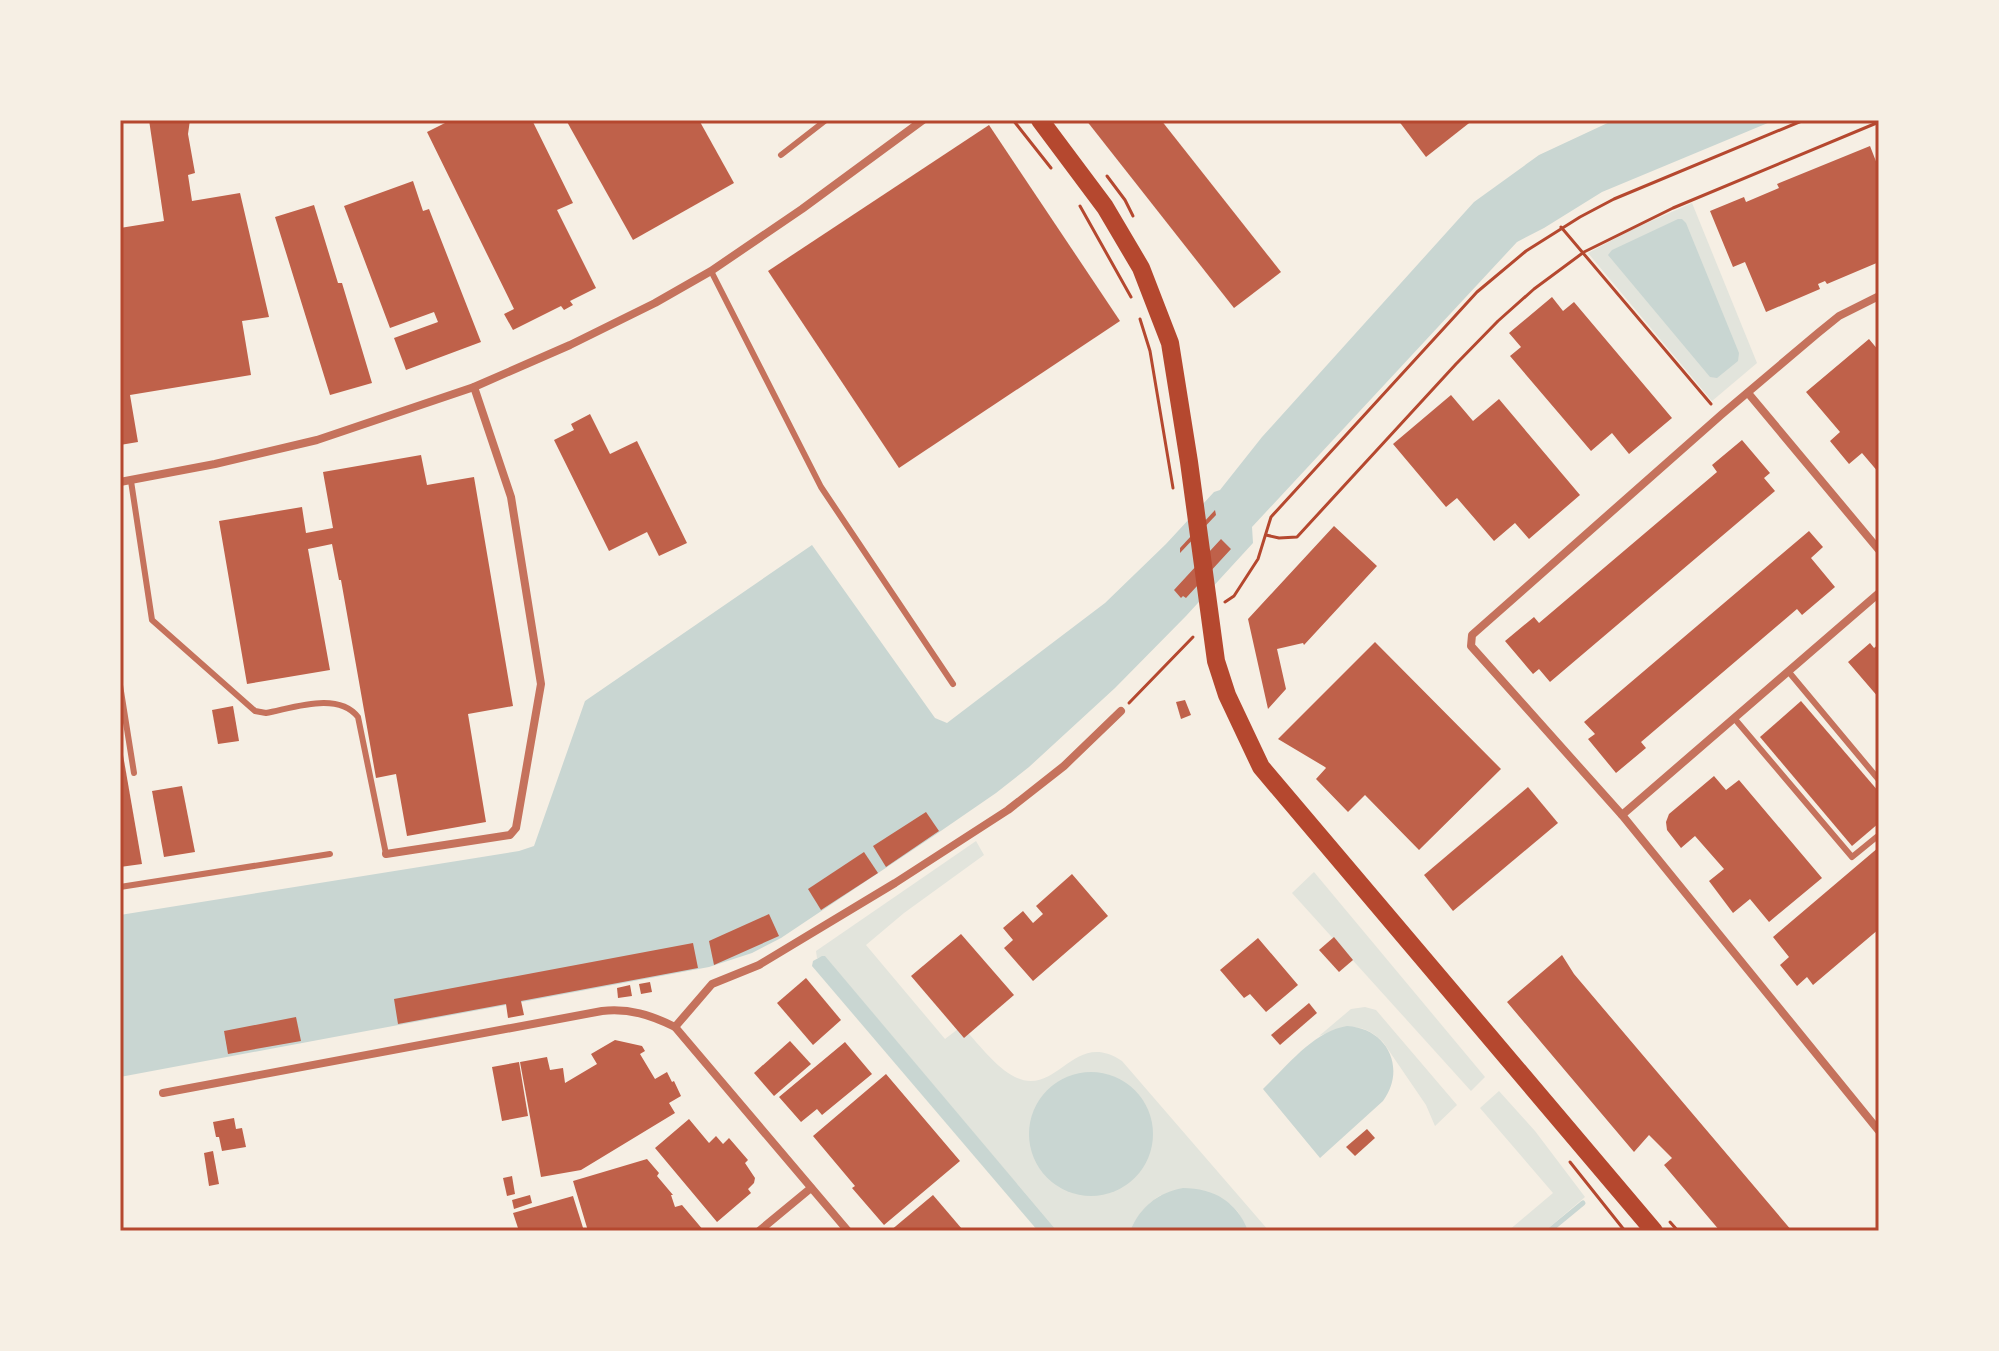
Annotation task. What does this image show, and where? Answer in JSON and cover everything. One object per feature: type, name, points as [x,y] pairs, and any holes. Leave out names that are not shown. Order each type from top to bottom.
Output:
[{"type":"main road","points":[[1040,120],[1105,207],[1141,268],[1170,343],[1195,510],[1214,604],[1216,661],[1227,695],[1261,767],[1661,1225]]},
{"type":"street","points":[[120,482],[317,440],[474,387],[570,345],[711,271],[923,120]]},
{"type":"street","points":[[1879,296],[1839,316],[1721,415],[1472,635],[1471,646],[1622,815],[1879,1131]]},
{"type":"street","points":[[386,854],[510,835],[516,828],[541,684],[511,497],[474,387]]},
{"type":"street","points":[[1748,393],[1879,550]]},
{"type":"street","points":[[1622,815],[1879,593]]},
{"type":"street","points":[[675,1027],[712,984],[759,965],[1008,810],[1064,766],[1121,711]]},
{"type":"street","points":[[163,1093],[602,1011],[618,1009],[638,1012],[675,1027],[848,1231]]},
{"type":"street","points":[[759,1231],[811,1188]]},
{"type":"lane","points":[[781,155],[826,120]]},
{"type":"lane","points":[[711,271],[821,487],[953,684]]},
{"type":"lane","points":[[131,481],[152,620],[255,711],[266,713],[331,702],[354,712],[358,717],[386,854]]},
{"type":"lane","points":[[1788,671],[1879,780]]},
{"type":"lane","points":[[120,685],[134,773]]},
{"type":"lane","points":[[1734,718],[1852,857],[1879,835]]},
{"type":"lane","points":[[120,887],[330,854]]},
{"type":"path","points":[[1013,120],[1057,175]]},
{"type":"path","points":[[1121,711],[1214,604],[1234,596],[1258,559],[1271,517],[1477,292],[1526,251],[1561,227],[1614,199],[1804,120]]},
{"type":"path","points":[[1266,535],[1297,537],[1498,321],[1534,289],[1584,252],[1673,208],[1879,122]]},
{"type":"path","points":[[1075,197],[1134,302]]},
{"type":"path","points":[[1561,227],[1721,415]]},
{"type":"path","points":[[1138,314],[1150,351],[1174,494]]},
{"type":"path","points":[[1661,1225],[1678,1231]]},
{"type":"shaded area","points":[[1614,120],[1775,120],[1602,192],[1517,242],[1252,527],[1253,543],[1115,688],[996,793],[781,938],[752,953],[709,967],[120,1077],[120,915],[519,851],[534,846],[585,701],[812,545],[935,718],[947,723],[1105,603],[1166,544],[1214,492],[1220,490],[1262,437],[1474,202],[1539,155]]},
{"type":"shaded area","points":[[1692,203],[1757,363],[1712,401],[1588,253]]},
{"type":"shaded area","points":[[1678,219],[1686,223],[1739,353],[1738,361],[1717,378],[1710,377],[1608,255],[1612,250]]},
{"type":"shaded area","points":[[976,841],[984,855],[866,945],[945,1039],[962,1026],[994,1061],[1015,1077],[1030,1081],[1043,1079],[1078,1057],[1091,1053],[1105,1053],[1122,1061],[1269,1231],[1248,1231],[1230,1204],[1161,1195],[1142,1210],[1130,1231],[1057,1231],[825,957],[817,958],[816,951]]},
{"type":"shaded area","points":[[1314,872],[1485,1077],[1471,1091],[1292,893]]},
{"type":"shaded area","points":[[822,956],[1057,1231],[1038,1231],[812,966],[813,961]]},
{"type":"shaded area","points":[[1365,1007],[1376,1010],[1457,1105],[1435,1126],[1426,1105],[1375,1035],[1352,1027],[1319,1036],[1351,1009]]},
{"type":"shaded area","points":[[1347,1026],[1361,1028],[1382,1042],[1393,1063],[1393,1076],[1383,1101],[1320,1158],[1263,1089],[1312,1042]]},
{"type":"shaded area","points":[[1091,1072],[1115,1077],[1135,1090],[1148,1110],[1153,1134],[1148,1158],[1135,1178],[1115,1191],[1091,1196],[1067,1191],[1047,1178],[1034,1158],[1029,1134],[1034,1110],[1047,1090],[1067,1077]]},
{"type":"shaded area","points":[[1499,1091],[1535,1131],[1585,1197],[1545,1231],[1508,1231],[1553,1193],[1480,1108]]},
{"type":"shaded area","points":[[1183,1188],[1205,1191],[1223,1199],[1238,1212],[1248,1231],[1130,1231],[1150,1202],[1165,1193]]},
{"type":"building","points":[[149,120],[190,120],[188,134],[195,173],[188,175],[192,201],[240,193],[269,317],[242,321],[251,375],[130,395],[138,442],[120,445],[120,228],[164,221]]},
{"type":"building","points":[[451,120],[532,120],[573,203],[557,210],[596,288],[570,301],[573,305],[564,310],[561,306],[513,330],[504,314],[514,309],[427,132]]},
{"type":"building","points":[[566,120],[699,120],[734,183],[633,240]]},
{"type":"building","points":[[1086,120],[1161,120],[1281,272],[1234,308]]},
{"type":"building","points":[[1398,120],[1473,120],[1426,157]]},
{"type":"building","points":[[989,125],[1120,321],[899,468],[768,271]]},
{"type":"building","points":[[1870,146],[1879,169],[1879,262],[1827,284],[1825,281],[1818,284],[1820,289],[1766,312],[1745,262],[1733,267],[1710,211],[1744,197],[1746,202],[1779,188],[1777,184]]},
{"type":"building","points":[[413,181],[423,211],[429,209],[481,342],[406,370],[394,338],[438,322],[434,312],[390,328],[344,206]]},
{"type":"building","points":[[314,205],[338,283],[342,283],[372,383],[330,395],[275,217]]},
{"type":"building","points":[[1552,297],[1563,311],[1574,302],[1672,418],[1629,454],[1612,433],[1591,451],[1510,356],[1521,347],[1509,333]]},
{"type":"building","points":[[1869,339],[1879,351],[1879,473],[1862,453],[1849,464],[1830,441],[1840,432],[1806,392]]},
{"type":"building","points":[[1451,395],[1473,421],[1499,399],[1580,495],[1529,539],[1515,523],[1494,541],[1457,498],[1446,507],[1393,444]]},
{"type":"building","points":[[590,414],[610,454],[637,441],[687,543],[659,556],[647,532],[609,551],[554,440],[574,430],[571,424]]},
{"type":"building","points":[[1742,440],[1770,473],[1764,478],[1775,491],[1550,682],[1539,669],[1533,674],[1505,641],[1534,617],[1539,623],[1717,472],[1712,465]]},
{"type":"building","points":[[421,455],[427,485],[474,477],[513,706],[468,714],[486,822],[407,836],[396,774],[376,778],[332,544],[308,549],[330,670],[247,684],[219,521],[302,507],[306,533],[333,528],[323,472]]},
{"type":"building","points":[[1215,510],[1216,515],[1180,553],[1180,548]]},
{"type":"building","points":[[1334,526],[1377,566],[1304,645],[1277,649],[1286,689],[1268,709],[1248,619]]},
{"type":"building","points":[[1809,531],[1823,547],[1811,558],[1835,587],[1802,615],[1797,609],[1641,742],[1646,748],[1616,773],[1588,739],[1595,734],[1584,722]]},
{"type":"building","points":[[1221,539],[1231,549],[1186,598],[1181,598],[1174,590]]},
{"type":"building","points":[[1375,642],[1501,769],[1419,850],[1365,795],[1348,812],[1316,779],[1326,768],[1278,739]]},
{"type":"building","points":[[1870,643],[1874,648],[1879,644],[1879,698],[1848,662]]},
{"type":"building","points":[[1185,700],[1191,715],[1181,719],[1176,702]]},
{"type":"building","points":[[1801,701],[1879,792],[1879,823],[1852,846],[1760,737]]},
{"type":"building","points":[[233,706],[239,741],[218,744],[212,710]]},
{"type":"building","points":[[120,749],[142,864],[120,867]]},
{"type":"building","points":[[1714,776],[1726,790],[1739,780],[1822,878],[1769,922],[1750,899],[1733,913],[1709,881],[1724,869],[1695,836],[1681,848],[1667,830],[1669,814]]},
{"type":"building","points":[[182,786],[195,852],[164,857],[152,791]]},
{"type":"building","points":[[1528,787],[1558,823],[1453,911],[1424,875]]},
{"type":"building","points":[[926,812],[939,831],[886,867],[873,846]]},
{"type":"building","points":[[1879,847],[1879,929],[1813,985],[1807,977],[1797,986],[1780,965],[1789,957],[1773,937]]},
{"type":"building","points":[[864,852],[878,873],[821,910],[808,889]]},
{"type":"building","points":[[1072,874],[1108,916],[1033,981],[1004,948],[1013,940],[1003,928],[1023,911],[1033,923],[1043,914],[1036,906]]},
{"type":"building","points":[[769,914],[779,936],[714,965],[709,941]]},
{"type":"building","points":[[961,934],[1014,995],[964,1038],[911,976]]},
{"type":"building","points":[[1334,937],[1353,960],[1339,972],[1319,950]]},
{"type":"building","points":[[1258,938],[1298,985],[1266,1012],[1250,994],[1244,998],[1220,970]]},
{"type":"building","points":[[693,943],[698,968],[521,1001],[524,1015],[508,1018],[506,1004],[398,1024],[394,999]]},
{"type":"building","points":[[1562,955],[1574,974],[1792,1231],[1720,1231],[1664,1165],[1672,1158],[1649,1135],[1634,1152],[1507,1002]]},
{"type":"building","points":[[806,978],[841,1020],[813,1045],[777,1003]]},
{"type":"building","points":[[650,982],[652,992],[641,994],[639,984]]},
{"type":"building","points":[[630,985],[632,996],[618,998],[617,988]]},
{"type":"building","points":[[1309,1003],[1317,1013],[1280,1045],[1271,1035]]},
{"type":"building","points":[[296,1017],[301,1041],[228,1054],[224,1031]]},
{"type":"building","points":[[615,1040],[642,1046],[645,1051],[640,1054],[655,1079],[667,1072],[681,1096],[669,1103],[675,1113],[581,1170],[541,1177],[520,1062],[547,1057],[550,1070],[563,1068],[565,1083],[597,1064],[591,1054]]},
{"type":"building","points":[[790,1041],[811,1064],[774,1096],[754,1073]]},
{"type":"building","points":[[845,1042],[872,1074],[822,1115],[817,1109],[801,1122],[779,1097]]},
{"type":"building","points":[[519,1062],[528,1116],[502,1121],[492,1067]]},
{"type":"building","points":[[886,1074],[960,1161],[884,1225],[813,1136]]},
{"type":"building","points":[[234,1118],[236,1129],[242,1128],[246,1147],[222,1151],[213,1122]]},
{"type":"building","points":[[689,1119],[709,1143],[716,1136],[723,1144],[729,1138],[748,1160],[745,1163],[755,1178],[748,1189],[751,1193],[717,1222],[655,1148]]},
{"type":"building","points":[[1367,1129],[1375,1138],[1355,1156],[1346,1147]]},
{"type":"building","points":[[213,1151],[219,1184],[209,1186],[204,1153]]},
{"type":"building","points":[[647,1159],[673,1195],[675,1207],[682,1205],[704,1231],[588,1231],[573,1181]]},
{"type":"building","points":[[512,1176],[515,1194],[507,1196],[503,1178]]},
{"type":"building","points":[[530,1195],[532,1203],[514,1209],[512,1200]]},
{"type":"building","points":[[933,1195],[962,1229],[960,1231],[890,1231]]},
{"type":"building","points":[[573,1196],[584,1231],[519,1231],[513,1213]]},
{"type":"waterway","points":[[1549,1231],[1583,1203]]}]
